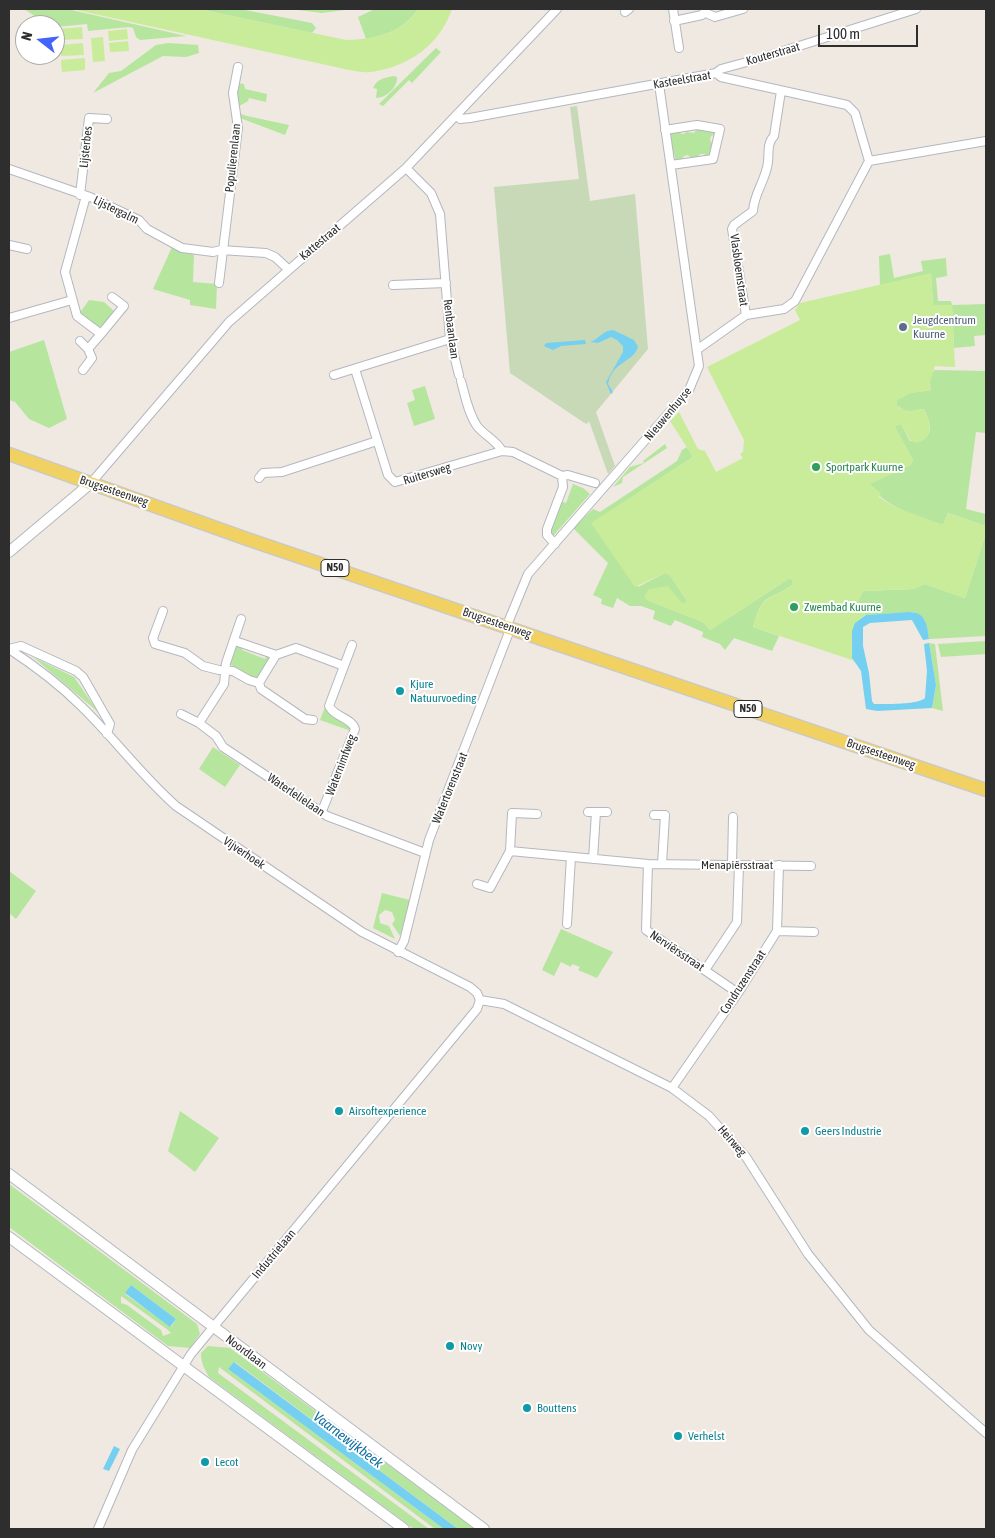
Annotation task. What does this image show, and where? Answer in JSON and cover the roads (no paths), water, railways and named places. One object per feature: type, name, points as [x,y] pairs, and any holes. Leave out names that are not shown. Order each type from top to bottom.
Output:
[{"type":"main road","name":"Brugsesteenweg","points":[[9,454],[247,539],[509,626],[986,790]]},
{"type":"street","name":"Kattestraat","points":[[91,483],[213,338],[288,269],[406,168],[558,9]]},
{"type":"street","points":[[673,9],[679,48]]},
{"type":"street","points":[[674,21],[706,11],[715,17],[743,9]]},
{"type":"street","name":"Kouterstraat","points":[[716,72],[916,9]]},
{"type":"street","name":"Populierenlaan","points":[[221,250],[238,128],[233,93],[238,67]]},
{"type":"street","name":"Kasteelstraat","points":[[456,115],[460,119],[470,118],[716,72],[721,77],[836,102],[851,108],[855,113],[869,161]]},
{"type":"street","name":"Nieuwenhuyse","points":[[509,626],[528,574],[689,390],[699,366],[658,84]]},
{"type":"street","name":"Vlasbloemstraat","points":[[746,316],[732,229],[734,225],[753,211],[754,198],[765,176],[769,160],[767,154],[771,139],[774,136],[781,91]]},
{"type":"street","name":"Lijsterbes","points":[[83,195],[89,118],[107,118]]},
{"type":"street","points":[[665,130],[697,125],[720,129],[713,159],[671,165]]},
{"type":"street","points":[[698,349],[746,316],[784,309],[795,301],[869,161],[986,141]]},
{"type":"street","points":[[9,158],[9,169]]},
{"type":"street","name":"Renbaanlaan","points":[[406,168],[436,200],[440,214],[450,339],[460,378],[476,425],[497,442],[502,451],[513,452],[562,476],[568,475],[595,483]]},
{"type":"street","name":"Lijstergalm","points":[[9,169],[83,195],[139,220],[147,229],[182,248],[212,252],[221,250],[266,253],[275,256],[288,269]]},
{"type":"street","points":[[83,195],[64,272],[77,316],[101,334]]},
{"type":"street","points":[[9,245],[27,249]]},
{"type":"street","points":[[218,283],[221,250]]},
{"type":"street","name":"Renbaanlaan","points":[[393,286],[446,283]]},
{"type":"street","points":[[88,349],[124,306],[112,297]]},
{"type":"street","points":[[9,318],[72,300]]},
{"type":"street","points":[[334,375],[450,339]]},
{"type":"street","points":[[80,342],[88,349],[92,358],[84,370]]},
{"type":"street","name":"Ruitersweg","points":[[354,369],[391,480],[399,483],[502,451]]},
{"type":"street","points":[[259,478],[263,473],[282,472],[377,442]]},
{"type":"street","points":[[555,544],[547,535],[547,528],[563,487],[562,476]]},
{"type":"street","points":[[9,552],[91,483]]},
{"type":"street","points":[[163,611],[153,638],[155,644],[184,653],[203,666],[234,671],[248,680],[258,683],[261,689],[305,719],[313,720]]},
{"type":"street","points":[[199,723],[224,684],[226,670],[241,619]]},
{"type":"street","name":"Watertorenstraat","points":[[398,952],[404,941],[425,853],[509,626]]},
{"type":"street","points":[[235,641],[276,655]]},
{"type":"street","name":"Waternimfweg","points":[[322,811],[355,729],[353,724],[332,711],[329,706],[352,645]]},
{"type":"street","name":"Vijverhoek","points":[[9,649],[21,646],[76,671],[83,677],[110,724],[107,734]]},
{"type":"street","points":[[258,683],[276,655],[296,648],[344,666]]},
{"type":"street","name":"Vijverhoek","points":[[9,649],[61,686],[149,782],[176,806],[362,932],[398,952]]},
{"type":"street","name":"Waterlelielaan","points":[[181,714],[199,723],[216,736],[224,747],[327,816],[425,853]]},
{"type":"street","points":[[593,859],[592,812],[607,812]]},
{"type":"street","points":[[502,813],[537,814]]},
{"type":"street","points":[[477,884],[490,888],[510,850],[512,813]]},
{"type":"street","points":[[654,815],[665,815],[662,864]]},
{"type":"street","points":[[705,970],[737,922],[734,817]]},
{"type":"street","name":"Menapiërsstraat","points":[[510,850],[648,864],[811,866]]},
{"type":"street","points":[[567,924],[571,857]]},
{"type":"street","name":"Nerviërsstraat","points":[[648,864],[646,930],[738,992]]},
{"type":"street","points":[[778,865],[777,931],[814,932]]},
{"type":"street","name":"Condruzenstraat","points":[[672,1088],[777,931]]},
{"type":"street","points":[[398,952],[470,987],[477,993],[480,1000]]},
{"type":"street","name":"Heirweg","points":[[480,1000],[504,1004],[672,1088],[709,1116],[746,1157],[808,1254],[868,1330],[986,1433]]},
{"type":"street","name":"Industrielaan","points":[[98,1529],[132,1450],[183,1366],[477,1009],[480,1000]]},
{"type":"street","name":"Noordlaan","points":[[9,1174],[484,1529]]},
{"type":"street","points":[[9,1236],[404,1529]]},
{"type":"water","points":[[609,330],[634,340],[638,347],[631,357],[618,366],[610,376],[608,384],[613,392],[611,394],[606,382],[623,352],[623,346],[611,337],[598,343],[590,342]]},
{"type":"water","points":[[585,340],[586,344],[561,346],[553,350],[544,346],[546,343]]},
{"type":"water","points":[[909,612],[919,614],[925,620],[929,639],[923,640],[912,620],[870,623],[863,627],[863,646],[869,673],[872,701],[874,704],[901,704],[916,702],[925,698],[927,671],[924,644],[929,643],[936,685],[932,708],[877,711],[866,709],[861,671],[852,658],[852,631],[855,623],[866,615]]},
{"type":"water","points":[[131,1285],[176,1319],[170,1327],[125,1293]]},
{"type":"water","points":[[234,1362],[458,1529],[444,1529],[228,1369]]},
{"type":"water","points":[[114,1446],[120,1449],[109,1471],[103,1469]]},
{"type":"place","name":"Jeugdcentrum Kuurne","points":[[903,327]]},
{"type":"place","name":"Sportpark Kuurne","points":[[816,467]]},
{"type":"place","name":"Zwembad Kuurne","points":[[794,607]]},
{"type":"place","name":"Kjure Natuurvoeding","points":[[400,691]]},
{"type":"place","name":"Airsoftexperience","points":[[339,1111]]},
{"type":"place","name":"Geers Industrie","points":[[805,1131]]},
{"type":"place","name":"Novy","points":[[450,1346]]},
{"type":"place","name":"Bouttens","points":[[527,1408]]},
{"type":"place","name":"Verhelst","points":[[678,1436]]},
{"type":"place","name":"Lecot","points":[[205,1462]]},
{"type":"water label","name":"Vaarnewijkbeek","points":[[348,1440]]}]
